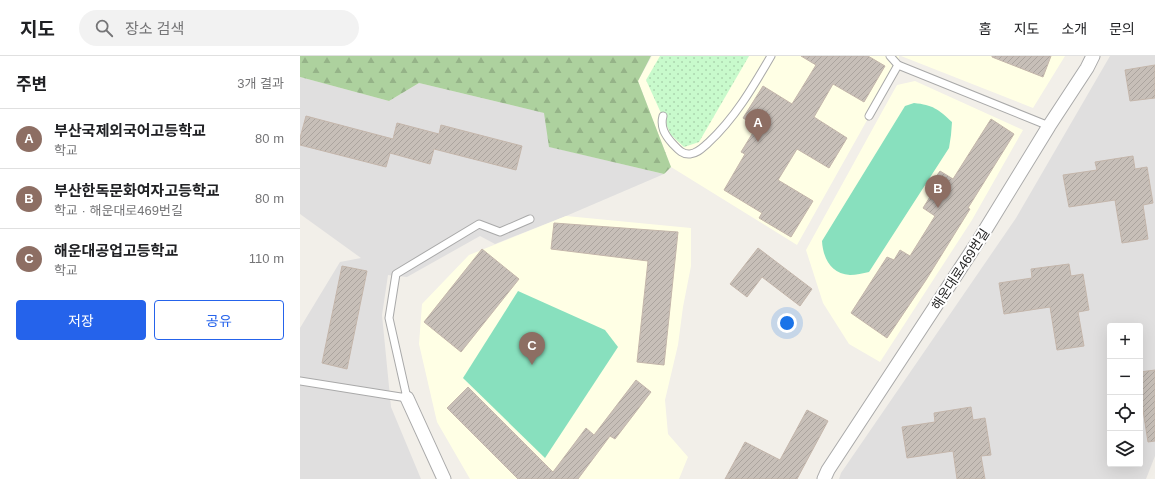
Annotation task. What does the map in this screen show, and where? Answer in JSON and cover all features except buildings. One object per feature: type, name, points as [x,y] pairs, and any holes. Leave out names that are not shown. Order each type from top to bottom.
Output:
[{"type":"street","name":"해운대로469번길","points":[[824,479],[832,464],[979,240],[1087,68],[1093,56]]},
{"type":"street","points":[[407,398],[444,479]]},
{"type":"lane","points":[[663,116],[661,122],[663,130],[679,151],[688,154],[697,152],[715,136],[739,108],[771,56]]},
{"type":"lane","points":[[890,56],[898,65],[1050,126]]},
{"type":"lane","points":[[869,116],[898,65]]},
{"type":"lane","points":[[300,381],[407,398],[389,318],[396,274],[479,224],[500,232],[530,219]]},
{"type":"shaded area","points":[[652,56],[899,56],[898,65],[797,245],[671,167],[638,81]]},
{"type":"shaded area","points":[[901,56],[1065,56],[1033,108]]},
{"type":"shaded area","points":[[1110,56],[1155,56],[1155,456],[1146,479],[839,479],[841,473],[1016,218]]},
{"type":"shaded area","points":[[300,77],[389,101],[419,83],[545,113],[550,147],[664,174],[566,216],[495,244],[480,236],[407,277],[388,275],[382,315],[391,407],[421,479],[300,479],[300,328],[340,262],[361,258],[300,214]]},
{"type":"shaded area","points":[[915,81],[1023,130],[972,220],[880,362],[849,344],[823,303],[806,250],[897,85]]},
{"type":"shaded area","points":[[566,216],[691,228],[691,266],[683,307],[678,345],[665,400],[668,434],[688,457],[679,479],[470,479],[437,422],[419,344],[422,304],[469,255]]},
{"type":"green space","points":[[300,56],[651,56],[638,81],[671,167],[664,174],[549,147],[544,113],[419,83],[389,101],[300,77]]},
{"type":"green space","points":[[660,56],[749,56],[699,142],[684,147],[671,135],[646,80]]},
{"type":"green space","points":[[914,103],[935,108],[952,122],[949,148],[869,272],[850,275],[838,272],[826,259],[822,241],[905,106]]},
{"type":"green space","points":[[518,291],[605,330],[618,347],[545,458],[463,378]]},
{"type":"place","name":"부산국제외국어고등학교","points":[[758,142]]},
{"type":"place","name":"부산한독문화여자고등학교","points":[[938,208]]},
{"type":"place","name":"해운대공업고등학교","points":[[532,365]]}]
